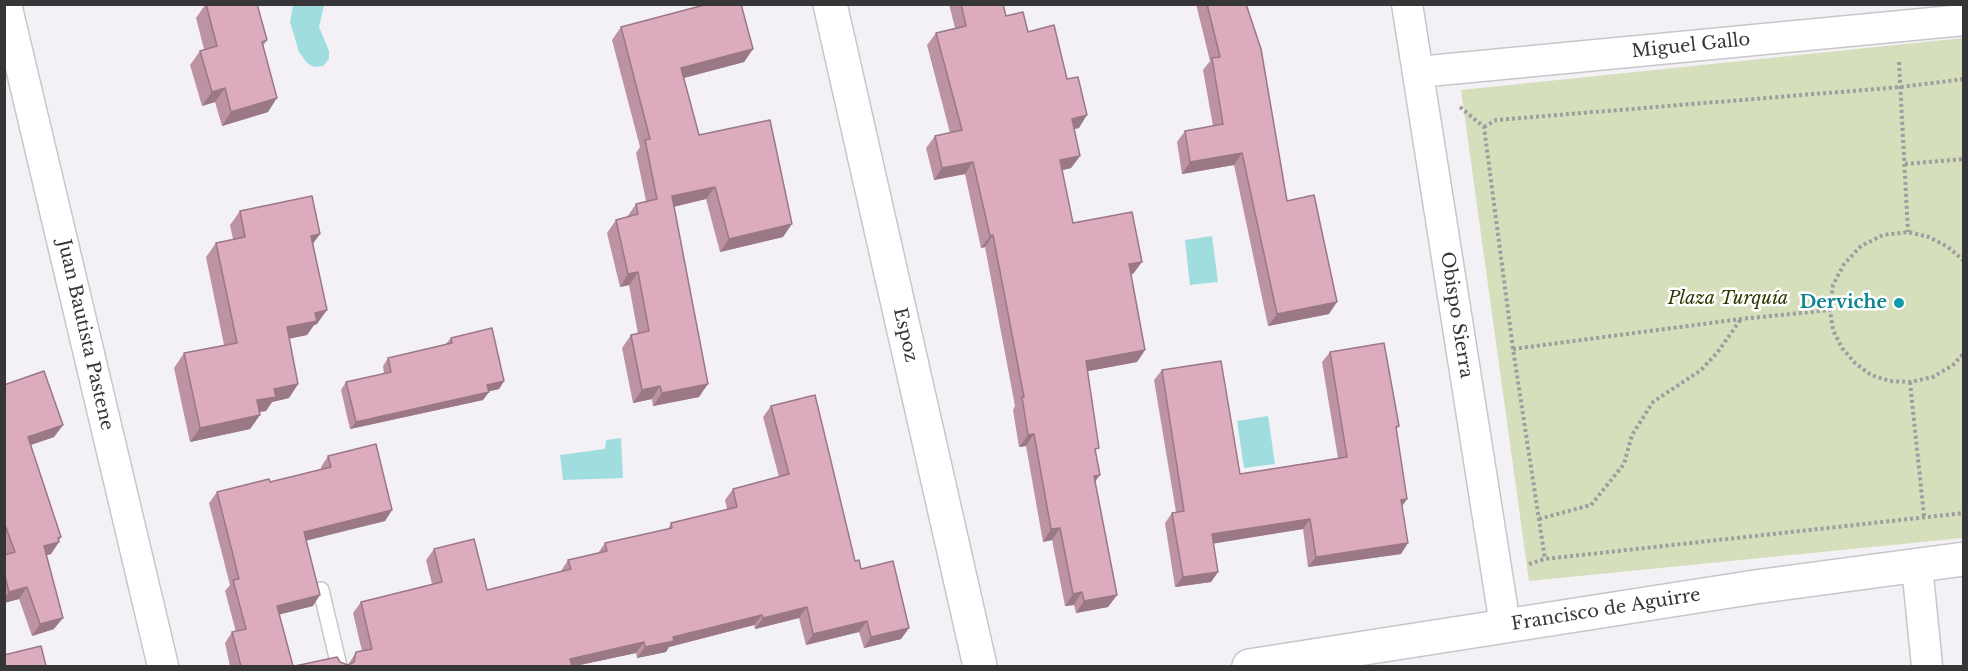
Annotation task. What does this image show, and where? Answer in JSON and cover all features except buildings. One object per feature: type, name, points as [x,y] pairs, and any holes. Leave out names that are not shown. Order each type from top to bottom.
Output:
[{"type":"street","name":"Juan Bautista Pastene","points":[[6,4],[163,666]]},
{"type":"street","name":"Espoz","points":[[830,4],[980,666]]},
{"type":"street","name":"Obispo Sierra","points":[[1407,4],[1505,625]]},
{"type":"street","name":"Miguel Gallo","points":[[1418,72],[1964,20]]},
{"type":"street","name":"Francisco de Aguirre","points":[[1249,666],[1755,587],[1964,559]]},
{"type":"street","points":[[1917,566],[1927,666]]},
{"type":"lane","points":[[321,590],[339,666]]},
{"type":"path","points":[[1897,26],[1908,232]]},
{"type":"path","points":[[1964,79],[1901,87],[1496,120],[1484,127],[1513,349],[1545,559],[1964,513]]},
{"type":"path","points":[[1905,164],[1964,159]]},
{"type":"path","points":[[1964,261],[1948,246],[1929,237],[1908,232],[1883,235],[1861,246],[1844,264],[1833,285],[1830,310],[1833,330],[1842,348],[1855,363],[1871,375],[1890,381],[1910,382],[1933,377],[1953,365],[1964,353]]},
{"type":"path","points":[[1513,349],[1741,319],[1830,310]]},
{"type":"path","points":[[1539,519],[1591,506],[1624,465],[1632,435],[1653,402],[1701,370],[1717,353],[1741,319]]},
{"type":"path","points":[[1910,382],[1924,516]]},
{"type":"green space","name":"Plaza Turquía","points":[[1963,38],[1963,538],[1529,581],[1461,90]]},
{"type":"water","points":[[293,5],[324,5],[319,27],[329,51],[329,59],[323,66],[314,67],[307,63],[299,52],[290,22]]},
{"type":"water","points":[[1212,236],[1218,282],[1190,285],[1185,240]]},
{"type":"water","points":[[1268,416],[1275,464],[1244,468],[1237,421]]},
{"type":"water","points":[[621,438],[623,478],[563,480],[560,455],[605,449],[606,440]]},
{"type":"place","name":"Derviche","points":[[1899,303]]}]
